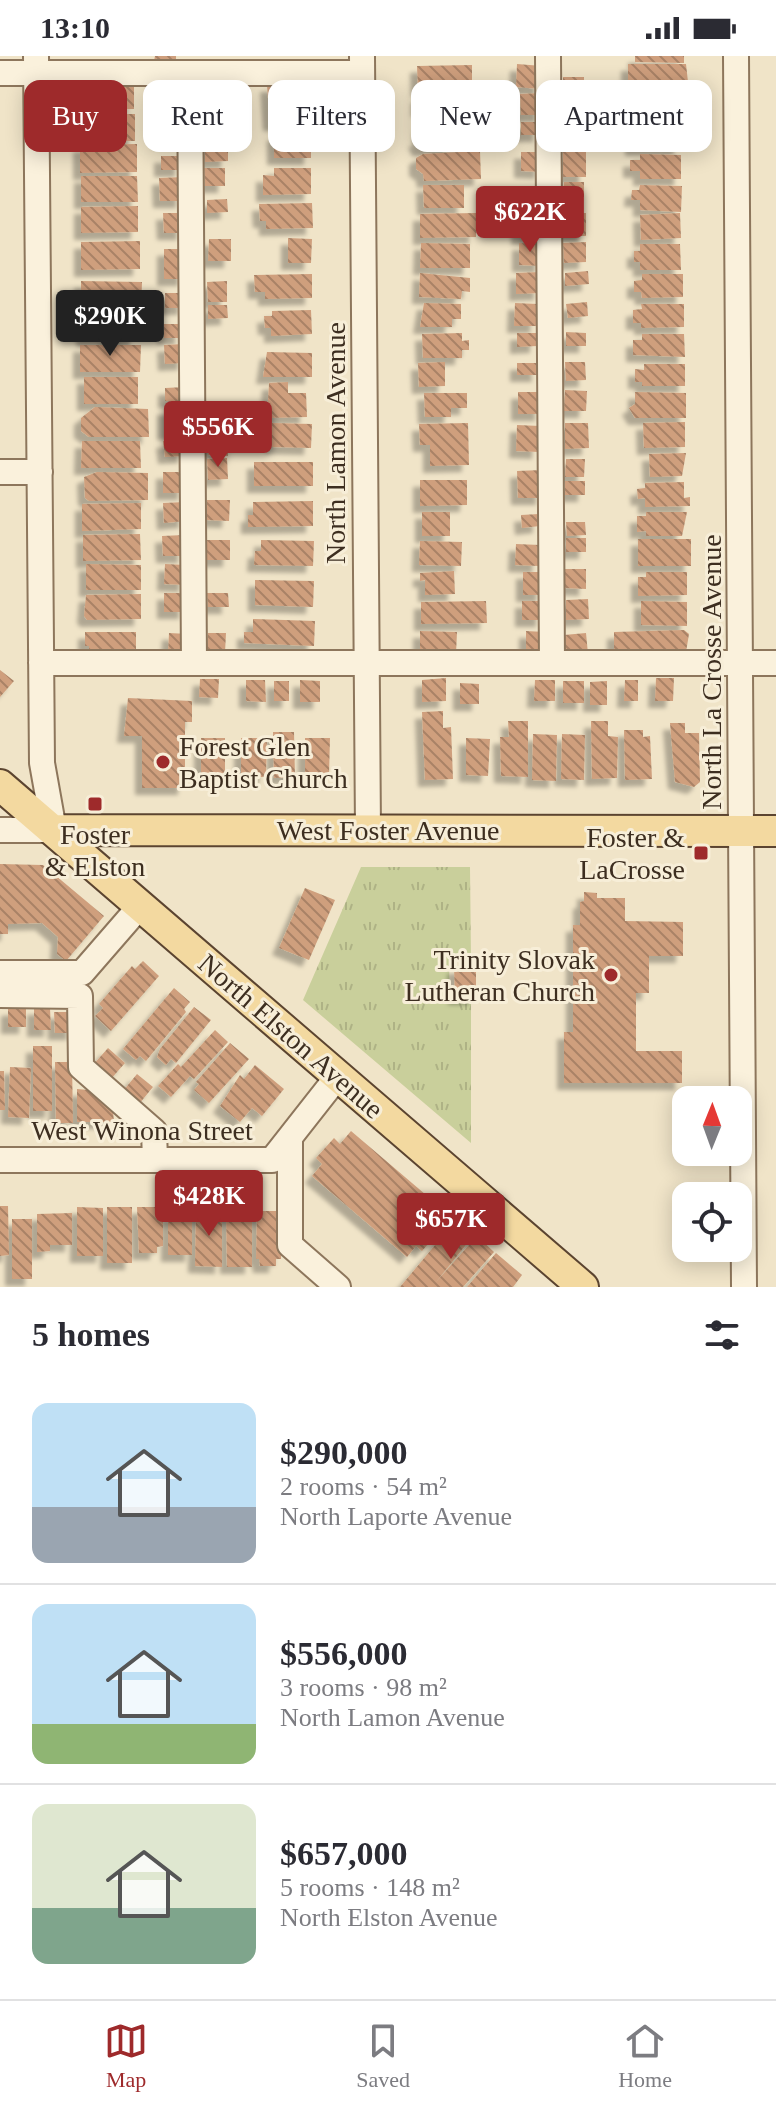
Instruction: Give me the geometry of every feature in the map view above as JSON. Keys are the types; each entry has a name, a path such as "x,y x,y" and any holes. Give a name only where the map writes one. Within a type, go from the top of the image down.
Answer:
{"main road":[{"name":"North Elston Avenue","path":"0,785 583,1287"},
{"name":"West Foster Avenue","path":"54,830 776,831"}],"street":[{"path":"548,56 552,663"},
{"name":"North La Crosse Avenue","path":"736,56 744,1287"},
{"path":"36,64 42,763 54,830"},
{"path":"0,73 36,64 190,73 362,64"},
{"name":"North Lamon Avenue","path":"362,64 368,830"},
{"path":"190,73 194,663"},
{"path":"0,472 40,472"},
{"path":"41,663 776,663"},
{"name":"West Foster Avenue","path":"0,830 54,830"},
{"path":"0,973 82,973 141,905"},
{"path":"0,995 80,996 81,1067 154,1131 155,1160"},
{"name":"West Winona Street","path":"0,1160 272,1160 338,1076"},
{"path":"290,1138 290,1245 338,1287"}],"green space":[{"path":"361,867 470,867 471,961 449,963 450,1002 471,1003 471,1143 303,1000"}],"building":[{"path":"155,56 176,56 176,62 154,61"},
{"path":"635,56 684,56 684,63 635,62"},
{"path":"517,64 542,66 541,80 536,80 536,89 520,87 520,80 516,80"},
{"path":"628,64 686,64 688,80 628,80"},
{"path":"472,65 472,80 418,80 417,66"},
{"path":"563,77 584,77 584,80 563,80"},
{"path":"127,82 134,82 134,109 127,109"},
{"path":"536,93 536,115 521,115 520,94"},
{"path":"127,114 135,114 135,141 127,141"},
{"path":"521,122 536,122 536,135 521,135"},
{"path":"127,144 137,144 137,172 80,173 80,152 127,152"},
{"path":"205,152 228,152 228,161 205,162"},
{"path":"274,152 311,152 311,158 274,158"},
{"path":"480,152 481,179 424,181 423,174 416,169 416,158 423,154"},
{"path":"521,152 542,152 542,172 521,171"},
{"path":"563,152 586,152 586,177 563,177"},
{"path":"640,154 681,155 681,179 640,179 640,171 630,171 630,160 640,160"},
{"path":"161,156 182,156 182,170 161,170"},
{"path":"204,168 225,168 225,186 205,186"},
{"path":"274,168 311,168 311,194 263,195 263,175 274,176"},
{"path":"81,176 137,176 138,202 81,202"},
{"path":"183,177 183,201 160,201 159,178"},
{"path":"564,182 584,182 584,197 563,197"},
{"path":"423,185 464,185 464,208 424,208"},
{"path":"640,185 682,186 681,212 640,210 640,200 631,200 632,190 639,190"},
{"path":"539,188 540,207 517,208 516,189"},
{"path":"227,199 228,212 207,213 207,200"},
{"path":"312,203 313,228 266,229 266,221 260,221 259,204"},
{"path":"138,206 138,232 81,233 81,207"},
{"path":"163,213 183,213 184,233 164,233"},
{"path":"476,213 476,237 420,238 420,214"},
{"path":"563,213 586,213 586,236 564,236"},
{"path":"680,213 681,238 641,240 640,215"},
{"path":"540,218 540,238 518,238 518,219"},
{"path":"288,238 312,239 311,263 288,263"},
{"path":"209,239 231,239 231,261 208,261"},
{"path":"140,241 140,269 81,270 81,242"},
{"path":"586,242 586,262 564,263 563,243"},
{"path":"421,243 470,244 470,268 420,268"},
{"path":"519,243 542,244 542,266 519,265"},
{"path":"640,244 680,244 681,270 640,270 640,262 634,262 634,251 640,251"},
{"path":"164,249 185,249 185,279 164,279"},
{"path":"588,271 589,284 565,286 565,273"},
{"path":"540,272 541,293 516,294 516,273"},
{"path":"420,273 470,278 470,292 462,291 461,299 419,297"},
{"path":"312,274 312,298 265,299 265,292 255,292 254,275"},
{"path":"642,274 683,274 683,297 642,298 641,292 634,292 634,281 642,280"},
{"path":"81,281 142,282 141,310 81,309"},
{"path":"227,281 227,302 208,302 207,282"},
{"path":"165,293 185,293 185,308 165,308"},
{"path":"587,302 588,316 568,318 566,304"},
{"path":"424,303 461,304 461,319 452,319 452,327 420,327"},
{"path":"515,303 538,304 537,326 514,326"},
{"path":"641,304 684,304 684,327 641,328 641,323 633,323 633,310 642,309"},
{"path":"208,305 227,305 228,318 208,319"},
{"path":"311,310 312,334 271,336 271,328 265,328 264,316 272,316 272,311"},
{"path":"84,313 137,314 137,341 84,340 80,323"},
{"path":"164,324 182,324 182,338 164,338"},
{"path":"566,332 586,333 586,346 566,346"},
{"path":"462,333 462,341 469,340 469,350 462,350 462,358 423,358 422,334"},
{"path":"517,333 537,333 537,346 517,347"},
{"path":"642,334 684,334 685,357 633,355 633,340 642,340"},
{"path":"184,344 185,363 165,364 164,345"},
{"path":"80,345 141,345 140,372 80,372"},
{"path":"267,352 312,353 312,377 263,377"},
{"path":"445,362 445,386 419,387 418,363"},
{"path":"565,362 585,362 586,380 566,381"},
{"path":"517,363 538,363 539,375 517,375"},
{"path":"644,364 685,364 685,386 642,386 642,382 635,382 635,369 644,370"},
{"path":"84,377 138,377 138,404 84,404"},
{"path":"288,382 288,393 306,393 307,417 267,418 269,383"},
{"path":"185,387 185,401 165,401 165,388"},
{"path":"565,390 587,391 586,411 564,411"},
{"path":"518,392 541,392 542,414 518,414"},
{"path":"635,392 686,393 686,418 635,418 629,408 635,404"},
{"path":"424,393 467,393 467,408 451,408 451,417 425,417"},
{"path":"95,407 148,409 149,437 89,437 81,431 81,418"},
{"path":"164,408 186,408 186,433 164,433"},
{"path":"685,422 685,447 644,448 643,423"},
{"path":"272,423 312,424 311,448 272,447"},
{"path":"468,423 469,465 430,466 430,445 420,445 419,424"},
{"path":"565,423 588,423 589,448 565,449"},
{"path":"517,425 540,426 539,452 516,451"},
{"path":"184,440 185,456 165,457 163,441"},
{"path":"82,441 140,441 141,468 81,468"},
{"path":"208,441 228,441 228,456 208,455"},
{"path":"686,453 682,476 650,477 649,454"},
{"path":"227,458 228,479 208,480 207,459"},
{"path":"566,459 585,459 584,477 565,477"},
{"path":"254,462 313,462 313,486 254,486"},
{"path":"542,470 543,498 518,498 517,471"},
{"path":"97,472 148,473 148,500 89,501 85,498 84,477"},
{"path":"163,472 185,472 185,493 163,493"},
{"path":"420,480 467,480 467,505 420,506"},
{"path":"565,481 585,481 585,495 565,495"},
{"path":"684,482 684,498 690,497 690,506 645,507 645,498 638,499 637,489 645,488 645,483"},
{"path":"207,500 230,500 229,521 207,520"},
{"path":"313,501 313,526 248,527 248,515 253,515 253,502"},
{"path":"185,502 186,521 164,523 163,503"},
{"path":"141,503 141,529 82,531 82,504"},
{"path":"422,512 450,512 450,536 422,536"},
{"path":"646,512 687,512 682,536 646,536 646,531 637,532 637,516 646,516"},
{"path":"539,514 540,526 522,528 521,515"},
{"path":"566,522 585,522 586,535 567,536"},
{"path":"140,534 141,560 83,561 83,535"},
{"path":"184,535 185,556 163,556 162,536"},
{"path":"566,538 586,538 586,552 566,552"},
{"path":"638,539 691,539 691,566 638,566"},
{"path":"206,540 230,540 230,560 207,560"},
{"path":"261,540 314,541 313,566 254,565 255,551 261,551"},
{"path":"420,541 462,542 461,566 419,565"},
{"path":"516,544 540,545 539,566 515,565"},
{"path":"86,564 141,565 141,590 86,590"},
{"path":"165,564 186,565 186,585 164,584"},
{"path":"565,569 586,569 586,589 565,588"},
{"path":"454,571 455,594 425,595 425,580 420,581 420,573"},
{"path":"523,572 544,572 543,595 523,595"},
{"path":"646,572 687,572 687,595 638,596 638,577 646,577"},
{"path":"255,580 314,581 313,607 255,605"},
{"path":"164,593 185,593 186,612 164,612"},
{"path":"207,593 228,593 229,607 208,607"},
{"path":"141,594 141,619 87,620 84,616 86,595"},
{"path":"588,599 589,619 566,620 566,600"},
{"path":"486,601 487,623 421,624 421,602"},
{"path":"522,601 543,601 543,620 522,620"},
{"path":"641,601 687,602 687,626 641,625"},
{"path":"253,619 315,621 314,646 244,643 244,632 253,632"},
{"path":"684,630 689,634 686,652 614,649 614,632"},
{"path":"420,631 457,632 456,654 420,654"},
{"path":"526,631 545,632 544,651 526,650"},
{"path":"85,632 136,632 136,653 89,654 89,646 85,646"},
{"path":"169,633 188,634 187,653 168,653"},
{"path":"208,633 226,633 225,653 207,652"},
{"path":"586,633 588,654 566,655 564,635"},
{"path":"0,670 14,681 0,697"},
{"path":"446,678 446,701 422,702 422,680"},
{"path":"656,678 674,678 673,701 655,701"},
{"path":"200,679 219,679 218,698 199,697"},
{"path":"246,680 265,680 266,702 246,701"},
{"path":"300,680 320,681 320,702 300,702"},
{"path":"535,680 555,680 555,701 534,701"},
{"path":"625,680 638,680 638,701 624,701"},
{"path":"274,681 289,681 289,701 274,701"},
{"path":"563,681 584,681 584,703 563,703"},
{"path":"607,681 607,705 590,705 590,682"},
{"path":"460,683 479,684 479,704 460,704"},
{"name":"Forest Glen Baptist Church","path":"128,698 192,701 192,722 185,722 185,788 142,788 142,736 124,736"},
{"path":"443,711 443,728 451,727 453,779 425,780 422,712"},
{"path":"508,721 528,721 528,777 501,776 500,737 509,737"},
{"path":"591,721 608,721 608,736 618,737 617,778 592,779"},
{"path":"670,723 685,723 685,733 699,733 700,782 694,787 675,782"},
{"path":"624,730 643,730 643,737 650,736 652,779 625,780"},
{"path":"273,732 294,732 295,777 274,778"},
{"path":"533,734 557,735 556,781 532,780"},
{"path":"562,734 585,735 584,780 561,779"},
{"path":"201,738 225,738 225,776 201,776"},
{"path":"241,738 267,738 266,777 241,777"},
{"path":"305,738 330,738 329,776 305,776"},
{"path":"466,738 490,739 488,776 466,775"},
{"path":"0,864 43,865 104,916 66,961 57,954 58,937 42,923 8,924 8,934 0,934"},
{"path":"305,888 335,900 309,960 279,948"},
{"name":"Trinity Slovak Lutheran Church","path":"584,892 597,893 597,898 625,898 625,921 683,922 683,956 649,956 649,993 636,993 636,1051 682,1051 682,1083 564,1083 564,1032 573,1032 573,925 580,925 580,902 584,901"},
{"path":"143,961 159,976 111,1031 95,1016 103,1008 99,1004 132,966 135,969"},
{"path":"454,967 476,967 476,998 455,998"},
{"path":"174,988 190,1002 184,1009 186,1012 146,1061 140,1056 136,1060 123,1049"},
{"path":"194,1007 211,1020 176,1063 171,1059 166,1065 157,1057 160,1049"},
{"path":"26,1008 26,1027 8,1027 8,1009"},
{"path":"34,1008 50,1008 51,1030 34,1030"},
{"path":"54,1012 73,1012 74,1033 55,1033"},
{"path":"215,1030 228,1042 194,1079 190,1076 171,1097 158,1086 178,1064 181,1067"},
{"path":"230,1043 249,1059 209,1103 194,1090 199,1084 196,1082"},
{"path":"33,1046 52,1046 52,1111 33,1111"},
{"path":"108,1048 125,1063 110,1080 93,1065"},
{"path":"55,1062 72,1062 73,1123 56,1123"},
{"path":"255,1065 284,1089 262,1116 252,1108 240,1122 220,1106 240,1075 244,1079"},
{"path":"10,1067 31,1068 29,1118 8,1117"},
{"path":"0,1071 4,1071 5,1110 0,1110"},
{"path":"137,1074 153,1087 139,1104 123,1091"},
{"path":"77,1089 88,1090 113,1111 114,1122 77,1122"},
{"path":"351,1131 446,1212 428,1232 434,1237 422,1251 416,1246 407,1257 312,1176 322,1164 316,1158 334,1138 340,1144"},
{"path":"0,1206 8,1206 9,1255 0,1256"},
{"path":"77,1207 103,1208 103,1256 77,1256"},
{"path":"107,1207 132,1207 132,1263 107,1263"},
{"path":"137,1207 163,1207 163,1246 157,1247 157,1253 139,1253"},
{"path":"196,1208 222,1209 222,1267 195,1266"},
{"path":"226,1209 252,1209 252,1267 227,1267"},
{"path":"257,1211 282,1211 281,1259 276,1259 276,1266 260,1266 259,1259 256,1259"},
{"path":"72,1213 72,1245 50,1245 50,1251 37,1252 37,1214"},
{"path":"192,1214 192,1255 168,1255 168,1215"},
{"path":"12,1219 32,1219 32,1279 12,1279"},
{"path":"456,1220 474,1235 436,1282 477,1236 494,1252 463,1287 400,1287"},
{"path":"496,1253 522,1275 513,1287 467,1287"}],"place":[{"name":"Forest Glen Baptist Church","path":"163,762"},
{"name":"Foster & Elston","path":"95,804"},
{"name":"Foster & LaCrosse","path":"701,853"},
{"name":"Trinity Slovak Lutheran Church","path":"611,975"}]}
